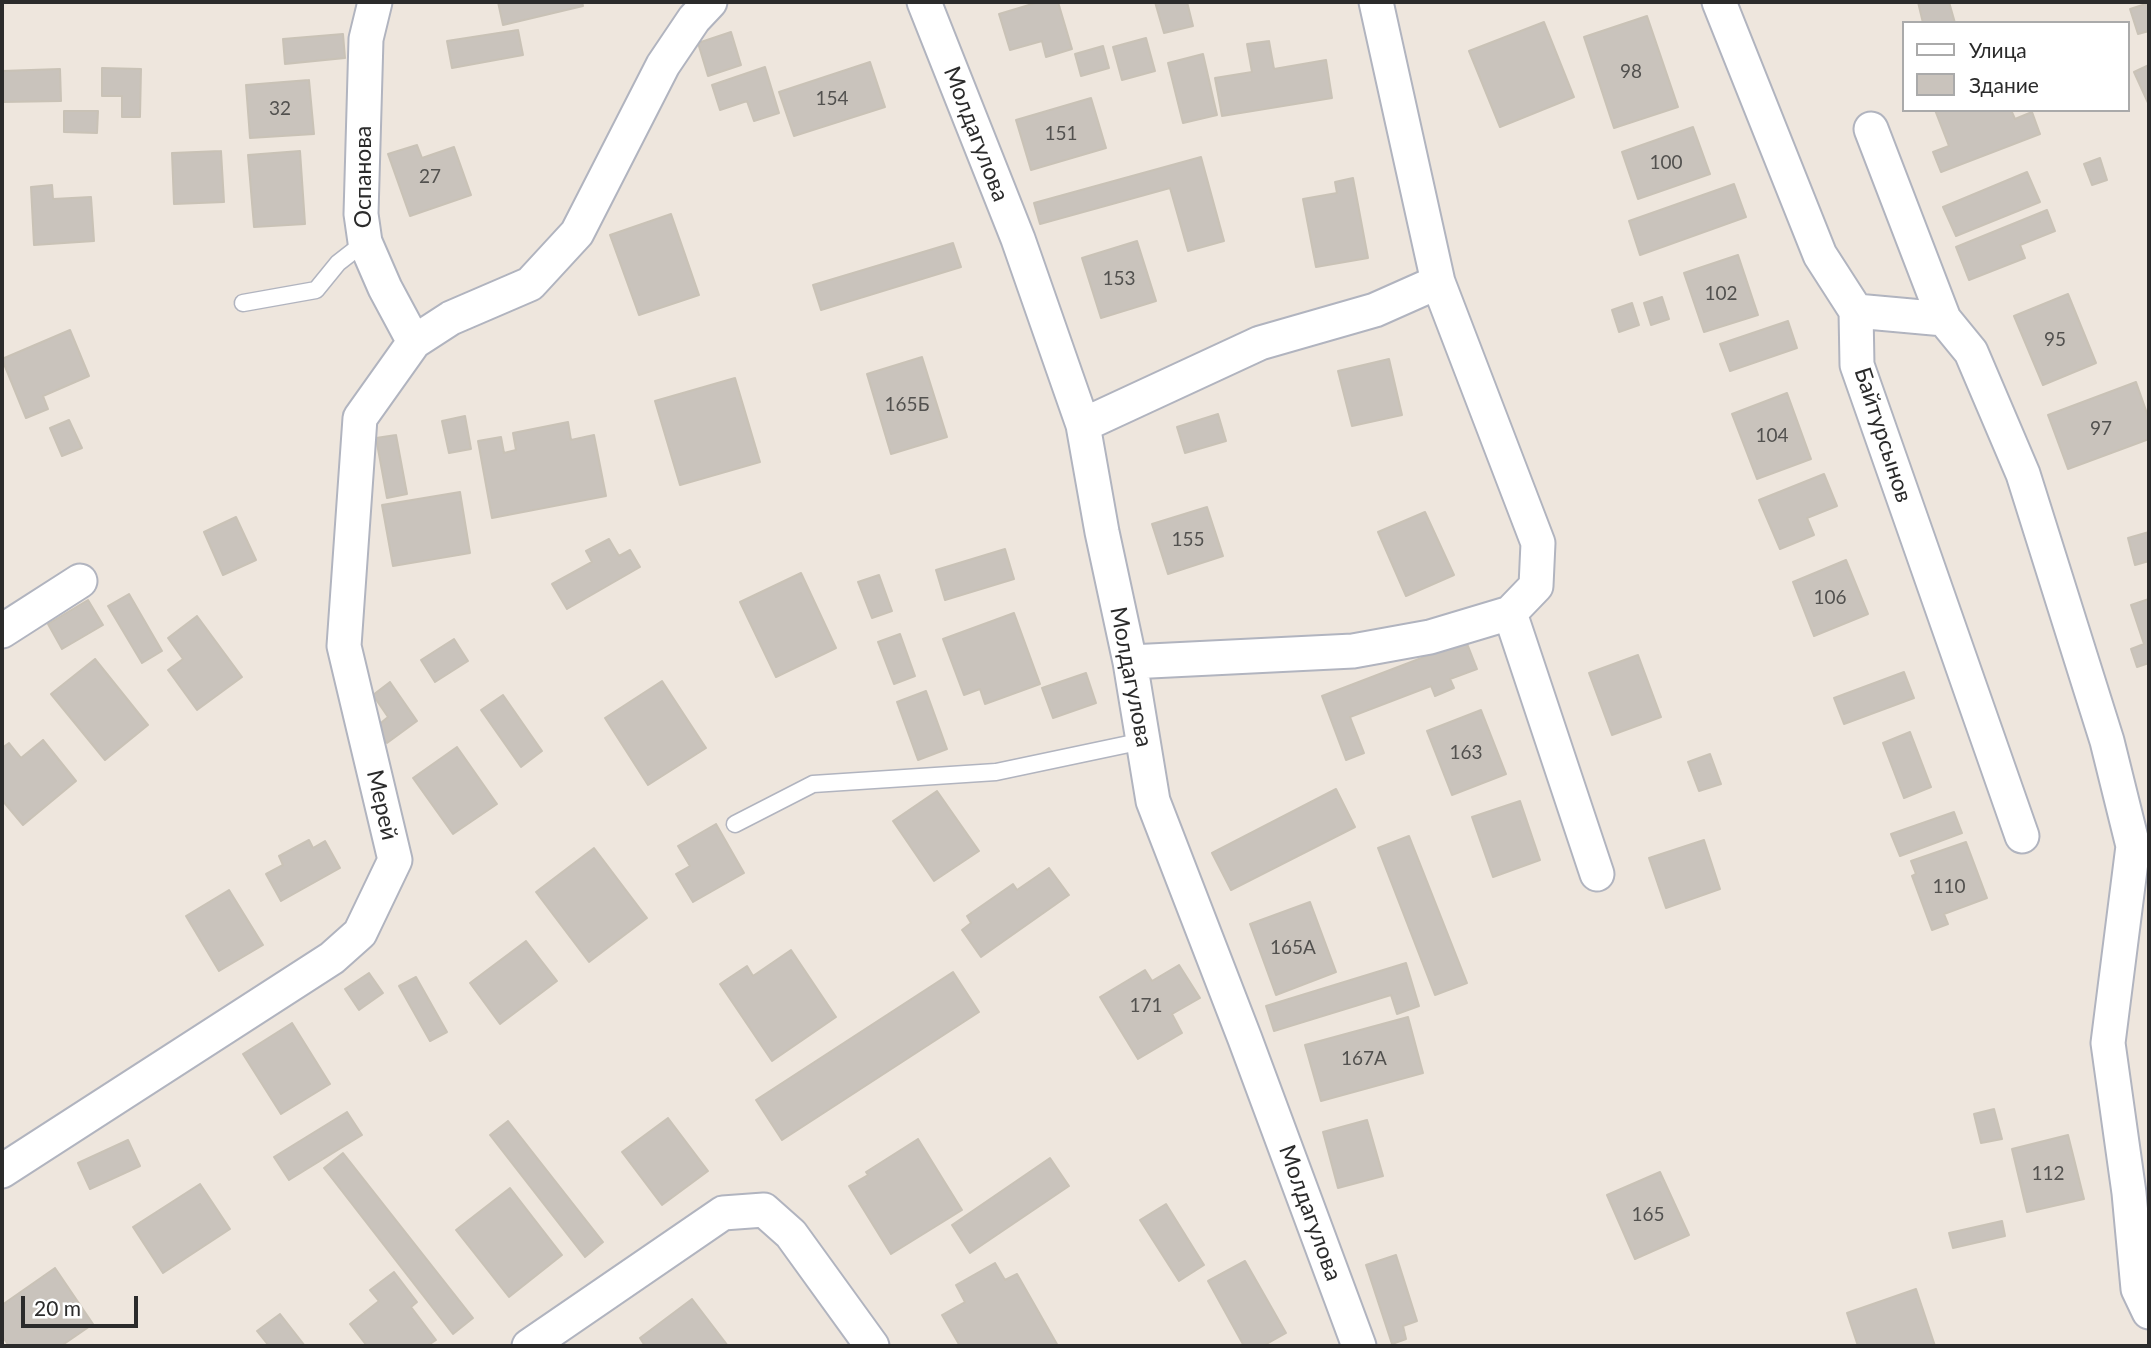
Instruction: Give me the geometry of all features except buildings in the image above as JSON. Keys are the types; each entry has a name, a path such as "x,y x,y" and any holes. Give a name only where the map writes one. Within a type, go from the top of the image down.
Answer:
{"street":[{"name":"Оспанова","path":"375,2 366,39 361,214 365,242 385,288 414,342"},
{"path":"414,342 451,317 530,284 577,233 663,65 694,19 710,2"},
{"name":"Молдагулова","path":"925,2 1018,239 1083,425 1102,532 1130,662 1153,801 1359,1346"},
{"path":"1130,662 1353,651 1430,637 1510,613 1536,586 1538,543 1438,282 1376,2"},
{"path":"1719,2 1819,255 1856,310 1944,319"},
{"path":"1871,130 1944,319 1971,352 2023,474 2107,741 2133,846 2108,1043 2129,1193 2138,1289 2149,1312"},
{"path":"1083,425 1261,343 1376,310 1438,282"},
{"name":"Байтурсынов","path":"1856,310 1857,365 2022,836"},
{"name":"Мерей","path":"2,1171 332,958 360,933 395,860 344,646 360,418 414,342"},
{"path":"2,631 80,581"},
{"path":"1510,613 1597,874"},
{"path":"529,1346 723,1213 764,1210 791,1234 872,1346"}],"lane":[{"path":"243,303 316,290 338,263 365,242"},
{"path":"735,824 813,784 996,772 1143,741"}]}
